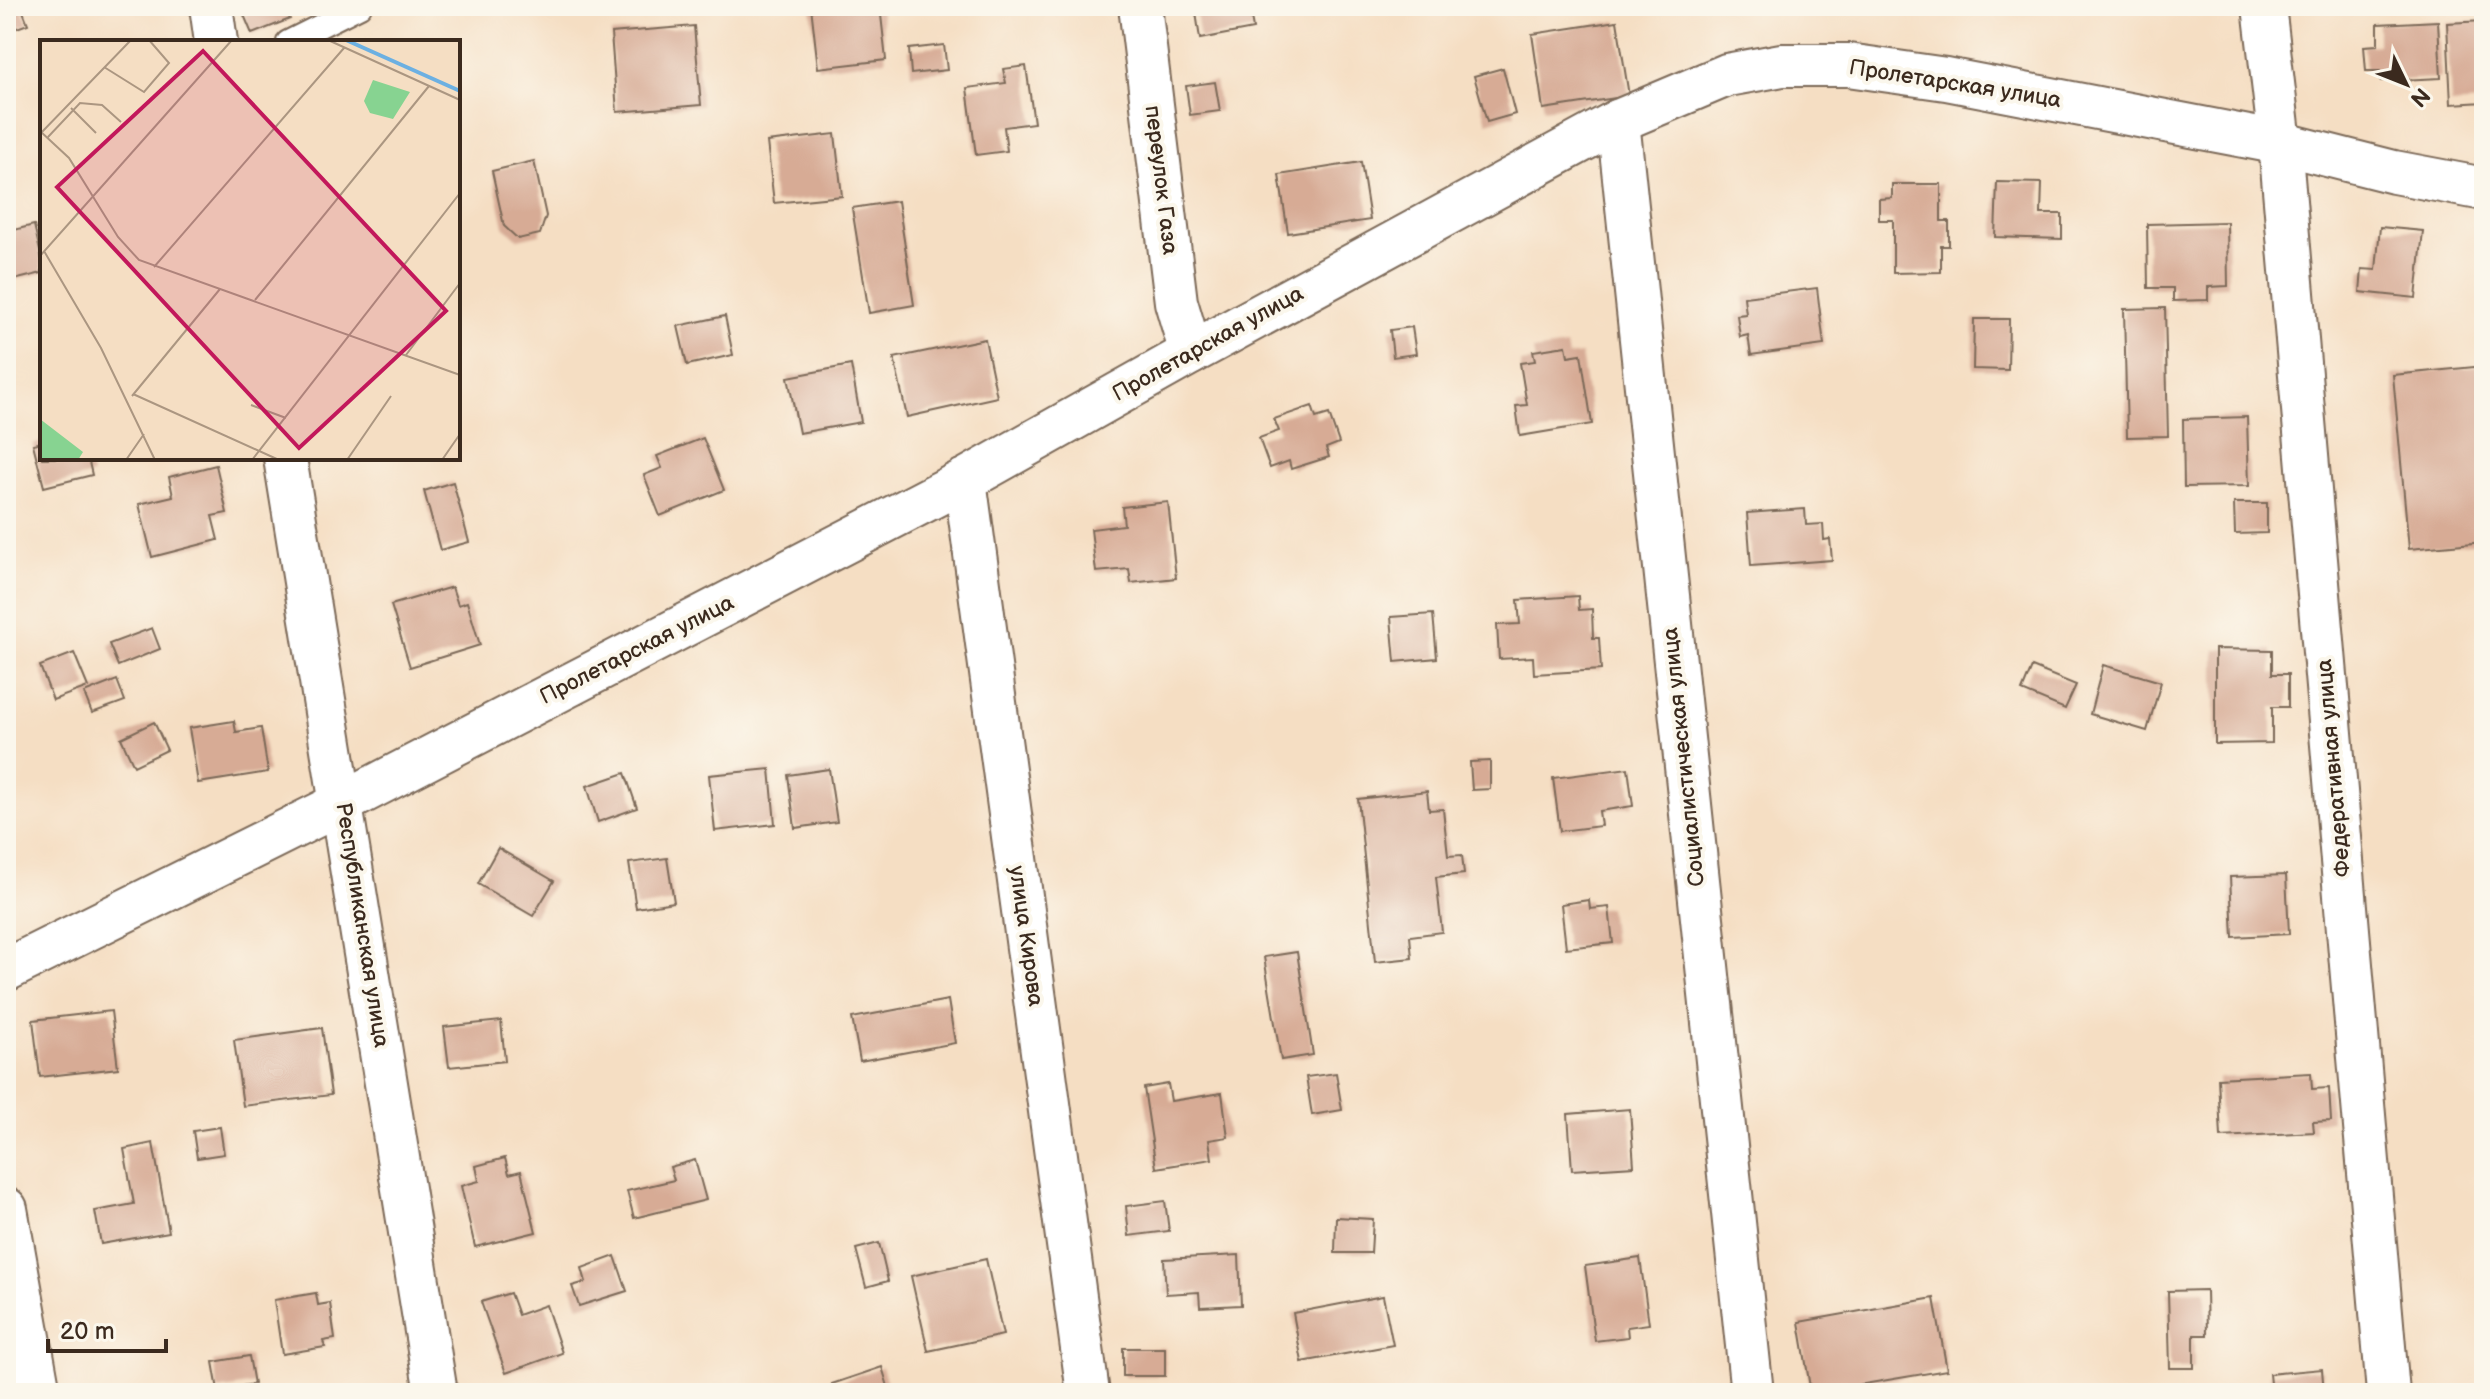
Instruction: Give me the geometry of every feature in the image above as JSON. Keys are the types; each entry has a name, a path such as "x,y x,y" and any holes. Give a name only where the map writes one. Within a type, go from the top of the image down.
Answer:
{"street":[{"path":"211,6 216,40"},
{"name":"переулок Газа","path":"1140,6 1176,302 1191,353"},
{"name":"Федеративная улица","path":"2264,6 2280,143 2388,1393"},
{"name":"Пролетарская улица","path":"6,970 342,803 965,480 1191,353 1618,121 1727,75 1782,65 1848,65 1946,79 2280,143 2394,172 2484,189"},
{"name":"Социалистическая улица","path":"1618,121 1752,1393"},
{"name":"Республиканская улица","path":"285,460 436,1393"},
{"name":"улица Кирова","path":"965,480 1088,1393"},
{"path":"6,1209 39,1393"}],"lane":[{"path":"292,40 360,6"}],"building":[{"path":"6,6 21,6 28,24 6,32"},
{"path":"265,6 284,6 290,19 252,34 244,15"},
{"path":"811,6 880,6 886,60 818,68"},
{"path":"1195,6 1249,6 1253,29 1200,39"},
{"path":"1617,21 1629,96 1543,109 1532,34"},
{"path":"2438,21 2441,78 2380,81 2380,71 2366,71 2364,46 2378,45 2378,24"},
{"path":"2484,21 2484,102 2451,104 2447,23"},
{"path":"694,26 701,105 617,112 611,33"},
{"path":"944,45 947,70 911,74 909,49"},
{"path":"1026,66 1034,123 1004,127 1007,151 976,155 967,88 1006,83 1003,69"},
{"path":"1503,68 1515,114 1487,122 1474,76"},
{"path":"1215,82 1220,111 1190,115 1186,86"},
{"path":"835,134 842,196 774,203 767,142"},
{"path":"534,161 546,216 540,234 518,239 504,226 492,171"},
{"path":"1361,162 1370,220 1288,233 1279,175"},
{"path":"1997,182 2042,183 2041,214 2062,214 2062,239 1995,237"},
{"path":"1892,184 1941,184 1941,221 1949,221 1949,246 1941,246 1941,272 1893,273 1893,220 1879,220 1879,199 1892,198"},
{"path":"898,201 914,305 869,313 852,208"},
{"path":"2227,222 2228,286 2208,287 2208,300 2173,301 2173,288 2148,288 2147,224"},
{"path":"34,225 40,251 40,274 6,282 6,232"},
{"path":"2380,227 2423,231 2416,298 2360,292 2362,269 2376,270"},
{"path":"1817,288 1824,345 1751,355 1748,335 1740,337 1737,315 1746,314 1744,297"},
{"path":"2165,308 2168,436 2127,437 2124,309"},
{"path":"725,316 733,355 687,365 678,326"},
{"path":"1974,319 2009,319 2008,370 1973,369"},
{"path":"1412,327 1416,354 1393,357 1390,330"},
{"path":"985,339 997,397 907,417 894,358"},
{"path":"1566,346 1568,356 1581,354 1592,424 1520,436 1516,406 1527,405 1520,363 1535,361 1533,351"},
{"path":"851,365 861,422 799,433 788,377"},
{"path":"2484,366 2484,542 2409,549 2393,375"},
{"path":"1312,406 1316,418 1329,414 1339,443 1326,448 1329,457 1291,469 1289,461 1270,468 1259,438 1279,431 1274,419"},
{"path":"2247,417 2249,486 2184,487 2183,419"},
{"path":"703,438 724,490 660,516 644,475 662,468 657,456"},
{"path":"40,442 40,460 88,460 92,475 44,487 33,444"},
{"path":"216,465 227,513 212,516 218,540 152,557 139,504 173,496 169,477"},
{"path":"453,482 469,542 440,550 424,491"},
{"path":"1168,502 1176,578 1131,583 1129,569 1096,572 1091,529 1124,525 1122,507"},
{"path":"2234,503 2267,503 2267,533 2235,534"},
{"path":"1805,509 1806,525 1823,524 1824,540 1830,539 1832,560 1751,566 1747,513"},
{"path":"452,587 458,605 467,602 480,645 410,667 391,605"},
{"path":"1578,596 1579,610 1592,609 1593,638 1599,638 1601,670 1534,674 1533,657 1499,659 1497,625 1520,624 1518,600"},
{"path":"1433,614 1437,658 1395,662 1391,617"},
{"path":"152,628 160,649 118,666 109,644"},
{"path":"2215,649 2272,650 2272,674 2288,674 2288,707 2272,707 2272,743 2215,744"},
{"path":"74,653 88,687 53,700 40,666"},
{"path":"2103,665 2161,682 2147,731 2090,714"},
{"path":"2032,667 2076,685 2065,709 2022,691"},
{"path":"117,680 125,701 92,713 84,693"},
{"path":"234,721 236,732 261,728 268,772 198,783 189,728"},
{"path":"154,722 167,750 134,766 121,738"},
{"path":"1490,761 1490,789 1472,790 1470,762"},
{"path":"1628,768 1633,806 1599,811 1601,826 1560,831 1553,778"},
{"path":"770,769 775,824 715,831 709,775"},
{"path":"829,769 837,822 795,828 788,775"},
{"path":"625,773 637,808 598,822 587,786"},
{"path":"1427,791 1429,810 1443,809 1448,856 1462,855 1464,874 1436,877 1442,932 1410,936 1412,958 1375,962 1358,799"},
{"path":"498,848 554,881 533,916 478,884"},
{"path":"667,858 674,902 636,908 629,863"},
{"path":"2286,875 2289,934 2233,937 2230,877"},
{"path":"1589,900 1590,909 1609,907 1613,943 1566,948 1561,904"},
{"path":"1297,952 1313,1055 1281,1060 1264,957"},
{"path":"948,1000 955,1043 860,1061 852,1018"},
{"path":"111,1011 118,1068 40,1077 33,1020"},
{"path":"501,1021 505,1061 449,1067 444,1027"},
{"path":"322,1028 331,1095 243,1106 234,1040"},
{"path":"1336,1073 1342,1110 1312,1115 1306,1077"},
{"path":"2311,1073 2312,1089 2329,1088 2331,1121 2313,1122 2314,1132 2221,1137 2218,1078"},
{"path":"1168,1084 1171,1101 1222,1093 1228,1137 1209,1140 1212,1159 1156,1168 1144,1088"},
{"path":"1630,1109 1634,1166 1572,1170 1568,1114"},
{"path":"220,1127 224,1154 197,1158 193,1131"},
{"path":"153,1143 169,1232 101,1244 95,1211 134,1204 124,1149"},
{"path":"505,1158 509,1174 521,1171 536,1232 475,1247 461,1186 479,1181 476,1166"},
{"path":"695,1160 706,1200 634,1218 627,1191 674,1180 670,1167"},
{"path":"1165,1201 1169,1231 1129,1236 1126,1206"},
{"path":"1336,1217 1373,1219 1371,1253 1335,1253"},
{"path":"879,1243 888,1281 866,1287 856,1249"},
{"path":"1239,1255 1241,1305 1200,1307 1199,1292 1166,1294 1164,1259"},
{"path":"615,1256 627,1291 579,1306 572,1286 586,1282 582,1268"},
{"path":"1640,1258 1649,1324 1627,1327 1628,1337 1595,1341 1585,1266"},
{"path":"986,1259 1003,1335 928,1351 911,1276"},
{"path":"2206,1290 2207,1335 2194,1335 2194,1368 2170,1368 2168,1291"},
{"path":"316,1293 318,1305 330,1303 335,1339 323,1341 325,1347 282,1354 274,1300"},
{"path":"510,1293 518,1315 546,1305 562,1353 506,1373 481,1302"},
{"path":"1383,1296 1393,1345 1302,1362 1293,1313"},
{"path":"1934,1298 1947,1370 1811,1393 1799,1322"},
{"path":"1123,1348 1165,1348 1165,1376 1123,1376"},
{"path":"249,1356 254,1384 218,1390 213,1362"},
{"path":"882,1367 890,1393 835,1393 832,1384"},
{"path":"2322,1369 2324,1393 2271,1393 2269,1374"}]}
